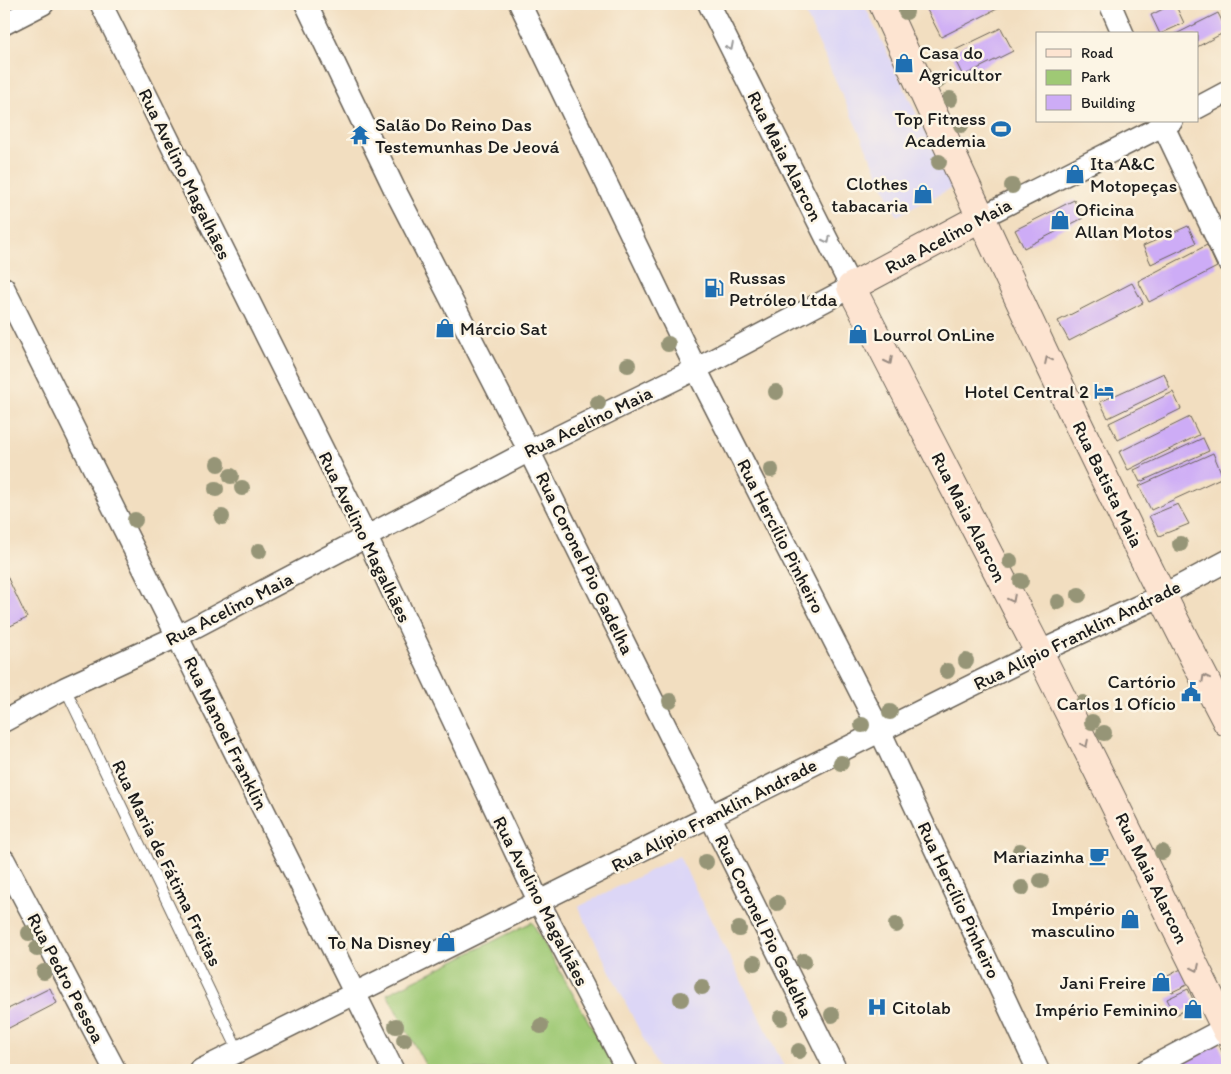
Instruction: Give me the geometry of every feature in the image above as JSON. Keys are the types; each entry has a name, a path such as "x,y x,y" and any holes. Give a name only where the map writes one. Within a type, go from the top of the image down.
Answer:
{"main road":[{"name":"Rua Batista Maia","path":"883,4 980,218 1161,596 1227,722"},
{"name":"Rua Acelino Maia","path":"850,287 980,218"},
{"name":"Rua Maia Alarcon","path":"850,287 1039,652 1227,1028"}],"street":[{"path":"4,24 43,4"},
{"name":"Rua Avelino Magalhães","path":"101,4 367,538 539,902 627,1070"},
{"name":"Rua Coronel Pio Gadelha","path":"306,4 395,190 529,451 836,1070"},
{"name":"Rua Hercílio Pinheiro","path":"520,4 696,369 880,731 1038,1070"},
{"name":"Rua Maia Alarcon","path":"708,4 850,287"},
{"path":"1110,4 1122,32"},
{"path":"1198,107 1227,92"},
{"path":"1165,123 1227,260"},
{"name":"Rua Acelino Maia","path":"980,218 1165,123"},
{"name":"Rua Acelino Maia","path":"4,721 65,688 178,636 529,451 696,369 850,287"},
{"name":"Rua Manoel Franklin","path":"4,288 393,1070"},
{"name":"Rua Alípio Franklin Andrade","path":"201,1070 355,995 1039,652 1161,596 1227,561"},
{"name":"Rua Pedro Pessoa","path":"4,860 115,1070"},
{"path":"1146,1070 1227,1028"}],"lane":[{"name":"Rua Maria de Fátima Freitas","path":"65,688 239,1052"}],"shaded area":[{"path":"801,4 864,4 952,188 897,216"},
{"path":"679,856 786,1070 659,1070 578,907"}],"green space":[{"path":"532,922 616,1070 428,1070 387,994"}],"building":[{"path":"929,4 1007,4 941,37 925,6"},
{"path":"1175,4 1184,23 1164,32 1159,32 1151,15"},
{"path":"1218,13 1227,31 1198,46 1198,32 1180,32"},
{"path":"1001,28 1013,51 963,76 951,52"},
{"path":"1074,200 1083,218 1024,248 1015,230"},
{"path":"1188,226 1196,243 1151,264 1143,246"},
{"path":"1207,245 1217,267 1149,302 1138,281"},
{"path":"1132,283 1143,303 1069,341 1058,321"},
{"path":"1164,373 1170,388 1108,418 1100,402"},
{"path":"1173,392 1181,409 1118,440 1109,423"},
{"path":"1190,417 1199,435 1128,470 1119,452"},
{"path":"1203,438 1209,451 1140,482 1134,470"},
{"path":"1213,453 1223,477 1151,510 1139,486"},
{"path":"1178,504 1189,524 1159,536 1149,516"},
{"path":"4,570 27,618 4,629"},
{"path":"1181,969 1189,984 1172,992 1164,978"},
{"path":"50,988 57,1003 7,1029 4,1023 4,1011"},
{"path":"1188,989 1196,1005 1175,1015 1167,999"},
{"path":"1217,1041 1227,1062 1227,1070 1157,1070"}],"place":[{"name":"Casa do Agricultor","path":"904,63"},
{"name":"Top Fitness Academia","path":"1001,129"},
{"name":"Salão Do Reino Das Testemunhas De Jeová","path":"360,135"},
{"name":"Ita A&C Motopeças","path":"1075,174"},
{"name":"Clothes tabacaria","path":"923,194"},
{"name":"Oficina Allan Motos","path":"1060,220"},
{"name":"Russas Petróleo Ltda","path":"714,288"},
{"name":"Márcio Sat","path":"445,328"},
{"name":"Lourrol OnLine","path":"858,334"},
{"name":"Hotel Central 2","path":"1104,391"},
{"name":"Cartório Carlos 1 Ofício","path":"1191,692"},
{"name":"Mariazinha","path":"1099,856"},
{"name":"Império masculino","path":"1130,919"},
{"name":"To Na Disney","path":"446,942"},
{"name":"Jani Freire","path":"1161,982"},
{"name":"Citolab","path":"877,1007"},
{"name":"Império Feminino","path":"1193,1009"}]}
